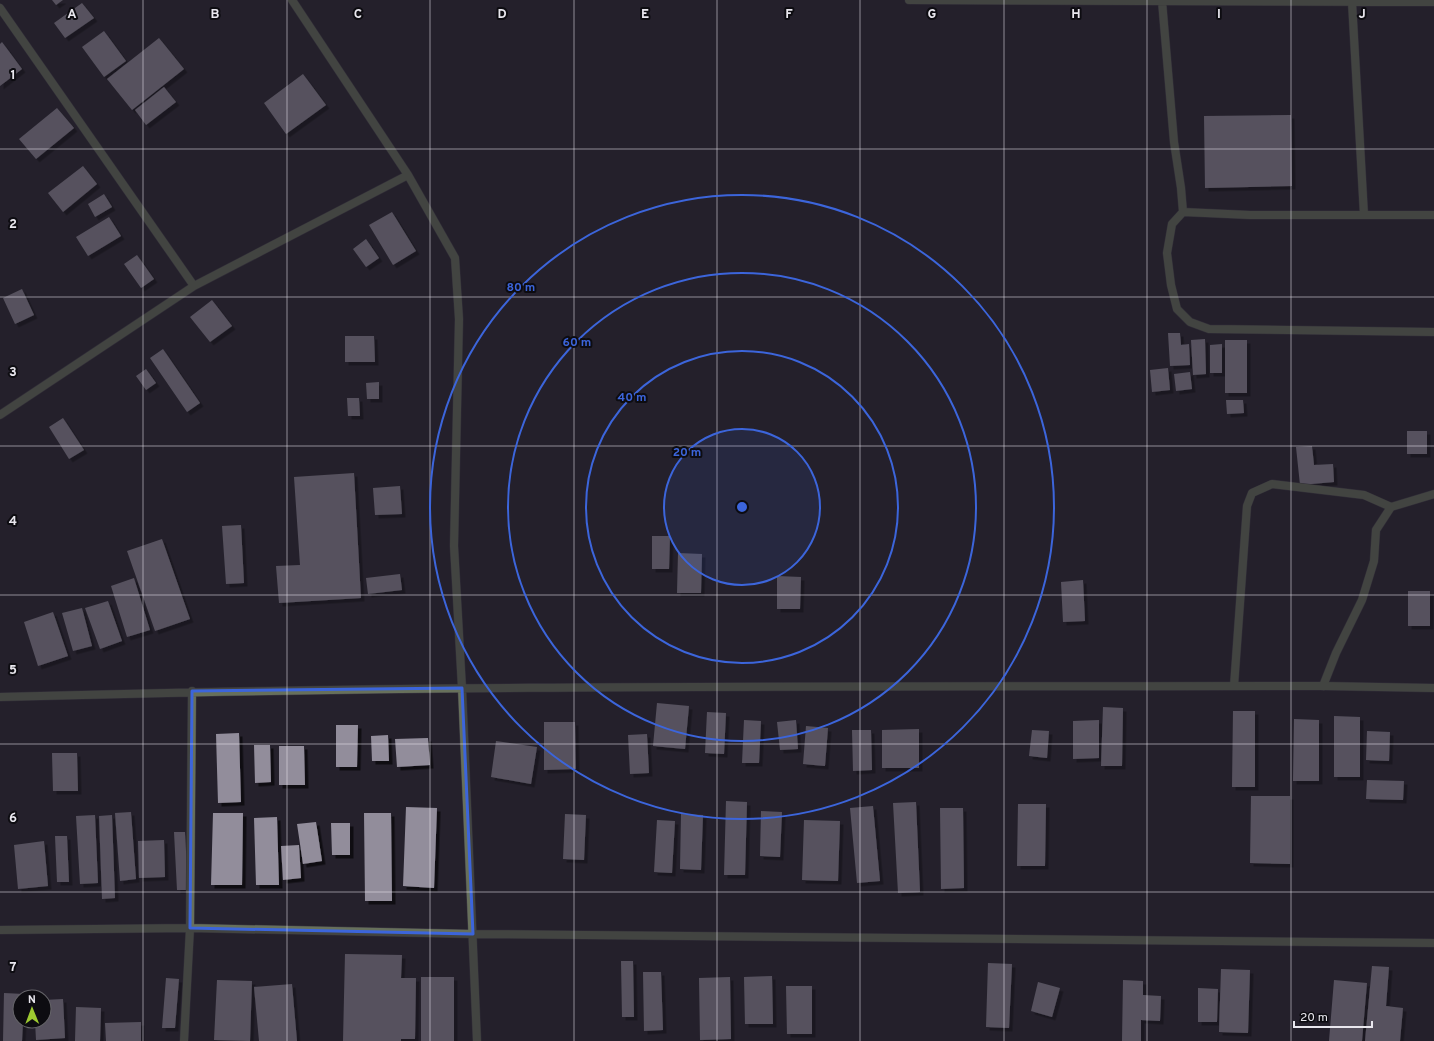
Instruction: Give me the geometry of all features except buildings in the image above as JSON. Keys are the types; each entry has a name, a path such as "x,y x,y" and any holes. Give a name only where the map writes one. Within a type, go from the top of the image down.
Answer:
{"street":[{"path":"292,0 408,175 455,258 459,319 454,546 462,688 477,1041"},
{"path":"909,0 1434,2"},
{"path":"1162,1 1174,142 1183,212 1172,224 1167,253 1171,285 1177,309 1190,322 1210,329 1434,332"},
{"path":"1352,2 1364,215"},
{"path":"0,8 194,286"},
{"path":"0,415 194,286 408,175"},
{"path":"1183,212 1250,215 1434,215"},
{"path":"1234,686 1247,506 1252,493 1272,484 1364,495 1391,507"},
{"path":"1323,686 1336,653 1362,600 1374,561 1376,530 1391,507 1434,494"},
{"path":"0,697 192,691 462,688 1323,686 1434,688"},
{"path":"184,1041 190,928 192,691"},
{"path":"0,930 190,928 473,934 1434,943"}],"highlighted area":[{"path":"462,688 473,934 190,928 192,691"}]}
